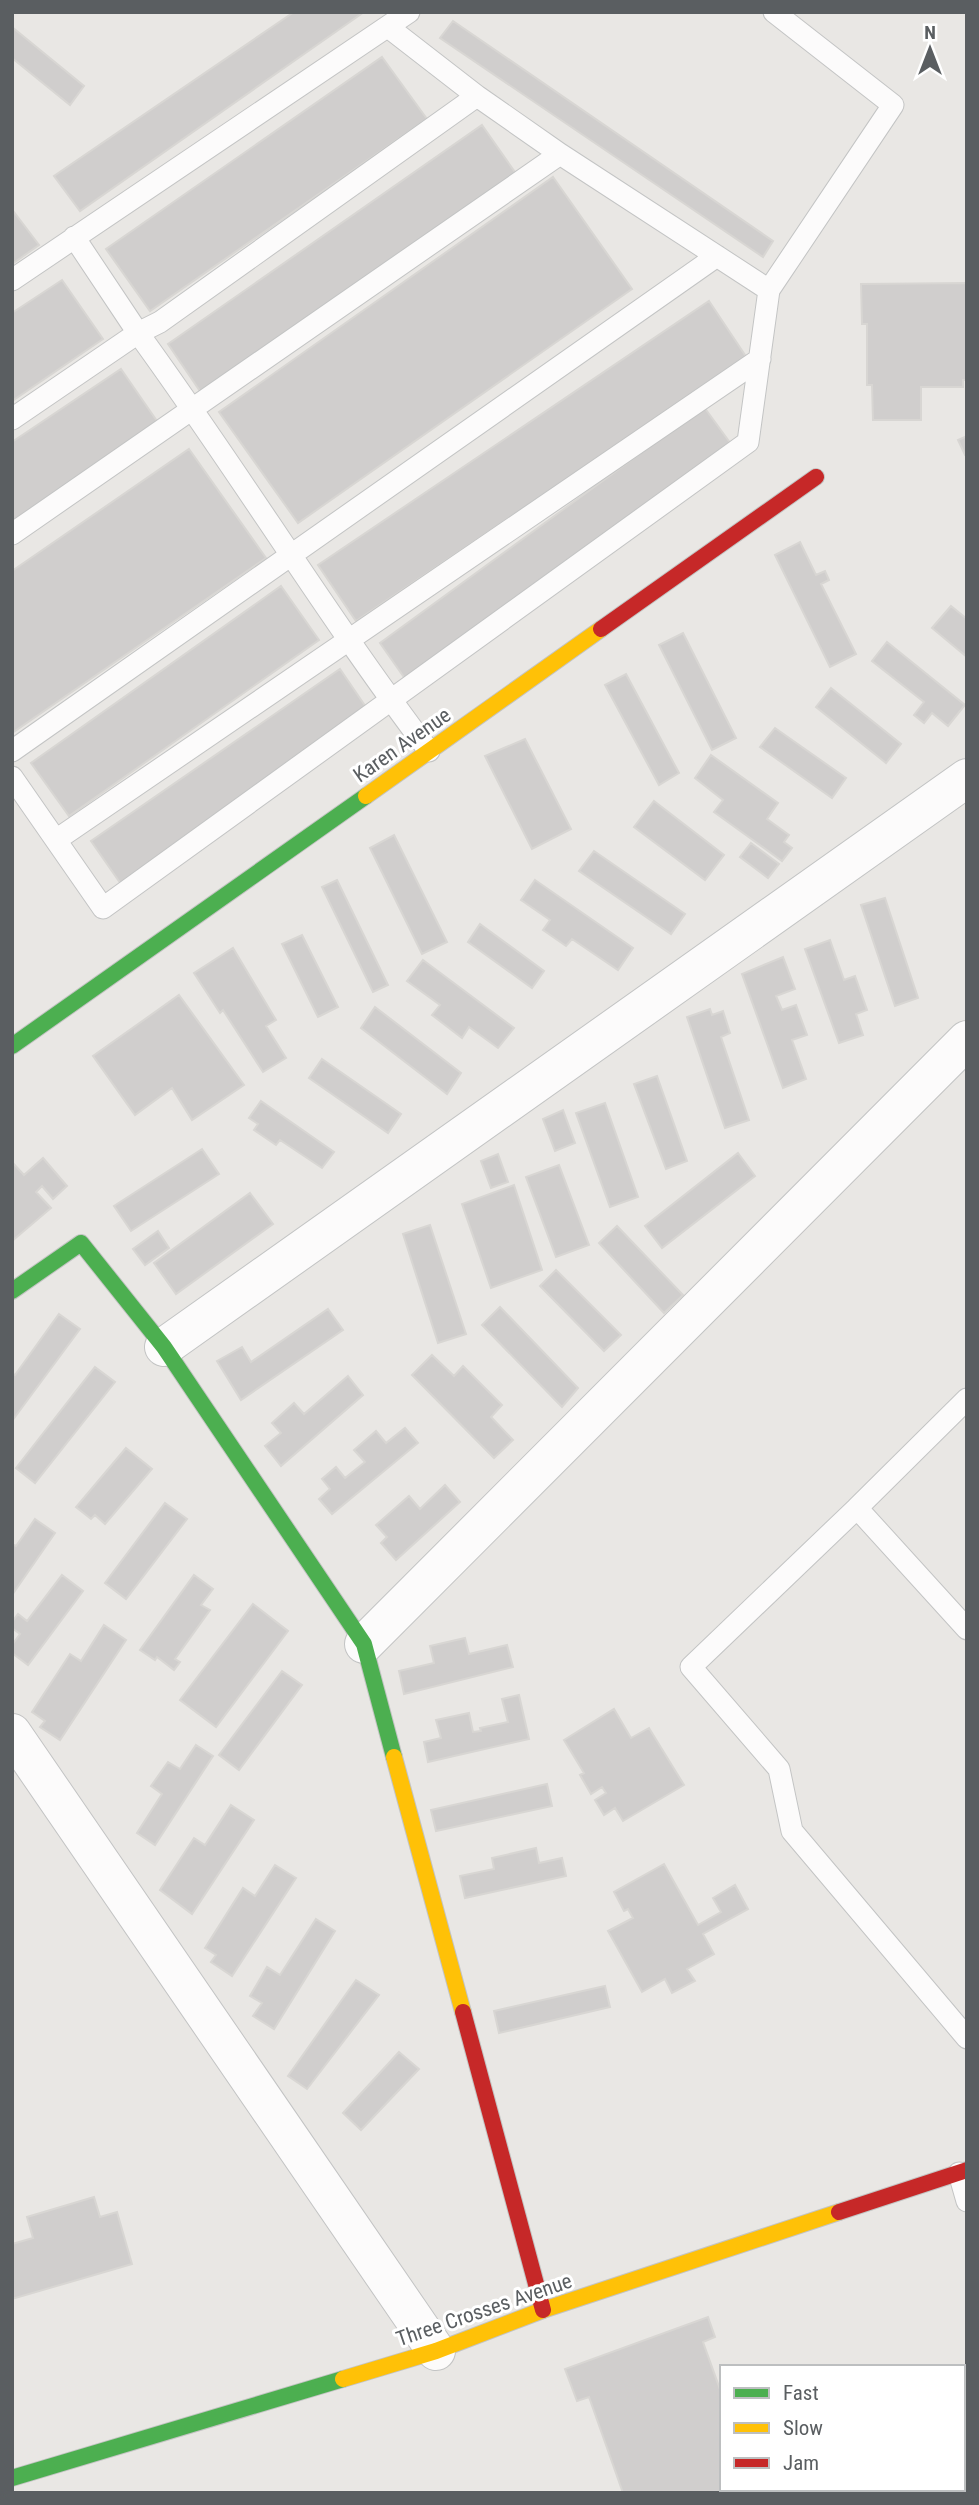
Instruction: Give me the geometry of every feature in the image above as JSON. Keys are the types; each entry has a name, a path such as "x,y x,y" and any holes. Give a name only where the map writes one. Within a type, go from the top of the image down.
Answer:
{"street":[{"name":"Karen Avenue","path":"12,1046 816,477"},
{"path":"164,1347 967,778"},
{"path":"364,1644 967,1040"},
{"path":"12,1291 81,1243 164,1347 364,1644 543,2310"},
{"path":"12,1734 436,2351"},
{"name":"Three Crosses Avenue","path":"12,2478 436,2351 543,2310 963,2171"}],"lane":[{"path":"12,281 409,12"},
{"path":"12,777 103,908 748,442 769,290 893,105 774,12"},
{"path":"388,27 477,96 560,154 769,290"},
{"path":"12,419 138,333 160,322 477,96"},
{"path":"12,534 560,154"},
{"path":"74,237 138,333 193,408 346,639 429,751"},
{"path":"12,751 717,256"},
{"path":"56,840 346,639 760,359"},
{"path":"967,1399 691,1667 779,1769 792,1831 967,2038"},
{"path":"857,1508 967,1629"},
{"path":"963,2171 967,2201"}],"building":[{"path":"294,12 364,12 80,211 54,176"},
{"path":"453,21 773,241 763,257 440,38"},
{"path":"12,27 84,86 70,105 12,58"},
{"path":"382,57 427,119 150,311 106,249"},
{"path":"482,125 517,175 202,394 168,344"},
{"path":"553,177 632,289 298,523 219,412"},
{"path":"14,212 39,245 12,264 12,213"},
{"path":"62,280 103,339 12,401 12,313"},
{"path":"966,283 967,380 963,380 963,387 921,387 921,420 873,420 872,385 867,385 867,324 862,324 861,284"},
{"path":"709,301 747,358 356,621 318,565"},
{"path":"121,369 159,424 12,522 12,442"},
{"path":"704,407 731,444 406,680 380,643"},
{"path":"967,436 967,454 965,455 958,440"},
{"path":"189,449 266,558 12,733 12,571"},
{"path":"800,542 816,575 825,571 829,580 821,584 856,654 830,667 775,555"},
{"path":"281,586 319,640 69,816 31,763"},
{"path":"951,606 967,619 967,657 932,628"},
{"path":"683,633 736,738 712,750 659,645"},
{"path":"887,642 965,705 948,726 932,713 924,723 914,715 924,702 872,661"},
{"path":"340,669 370,713 121,884 91,841"},
{"path":"626,674 679,773 659,785 605,685"},
{"path":"831,688 901,744 886,763 816,707"},
{"path":"775,728 846,778 832,798 760,747"},
{"path":"525,739 571,829 532,849 485,756"},
{"path":"711,755 778,803 767,819 789,835 784,842 792,848 782,861 714,812 723,800 695,778"},
{"path":"654,801 724,855 705,880 634,827"},
{"path":"394,835 447,942 422,954 370,848"},
{"path":"751,843 779,864 768,878 740,857"},
{"path":"594,851 685,914 671,934 579,871"},
{"path":"337,880 388,985 373,992 322,887"},
{"path":"535,880 633,948 618,970 572,939 566,946 543,930 550,920 521,900"},
{"path":"885,898 918,998 895,1006 861,905"},
{"path":"480,924 544,971 532,988 468,942"},
{"path":"302,935 338,1007 318,1017 282,944"},
{"path":"830,940 844,980 855,976 867,1010 856,1014 863,1035 839,1043 805,949"},
{"path":"233,948 276,1020 266,1026 286,1058 263,1072 223,1010 220,1013 194,973"},
{"path":"783,957 795,989 776,996 782,1010 796,1005 807,1035 792,1040 806,1079 783,1088 742,974"},
{"path":"423,960 514,1028 498,1048 469,1027 462,1038 432,1015 440,1005 407,981"},
{"path":"179,995 244,1085 192,1120 172,1088 135,1115 93,1056"},
{"path":"375,1007 461,1073 447,1094 361,1028"},
{"path":"710,1009 712,1015 723,1011 730,1033 721,1037 749,1120 725,1128 687,1017"},
{"path":"322,1059 401,1114 388,1133 309,1078"},
{"path":"657,1076 687,1161 666,1169 634,1084"},
{"path":"261,1101 334,1152 322,1168 280,1140 276,1145 254,1130 258,1124 249,1118"},
{"path":"605,1103 638,1197 610,1207 576,1113"},
{"path":"563,1110 575,1143 555,1151 543,1119"},
{"path":"202,1149 219,1174 131,1231 114,1206"},
{"path":"738,1153 755,1176 662,1248 645,1226"},
{"path":"498,1154 508,1182 491,1188 481,1161"},
{"path":"43,1158 67,1186 53,1199 42,1186 36,1192 51,1208 12,1241 12,1162 24,1175"},
{"path":"559,1165 589,1245 556,1257 526,1177"},
{"path":"514,1185 542,1270 491,1288 462,1204"},
{"path":"250,1193 273,1224 176,1294 154,1263"},
{"path":"430,1225 466,1334 438,1343 403,1234"},
{"path":"617,1226 683,1295 664,1313 599,1243"},
{"path":"158,1231 169,1248 145,1265 133,1249"},
{"path":"556,1270 621,1335 604,1351 540,1286"},
{"path":"500,1307 578,1388 562,1407 482,1325"},
{"path":"328,1309 343,1330 241,1400 217,1361 242,1347 251,1362"},
{"path":"59,1314 80,1329 12,1421 12,1373 15,1375"},
{"path":"432,1355 454,1376 463,1366 502,1405 491,1417 513,1440 494,1458 412,1375"},
{"path":"95,1367 115,1382 35,1483 16,1468"},
{"path":"348,1376 363,1395 281,1466 265,1446 281,1433 272,1423 294,1403 304,1414"},
{"path":"405,1428 418,1443 332,1514 319,1499 330,1489 322,1479 336,1467 345,1478 365,1462 354,1450 376,1431 386,1443"},
{"path":"126,1448 152,1469 105,1524 95,1515 91,1519 76,1507"},
{"path":"445,1485 460,1502 396,1560 381,1543 387,1537 376,1525 409,1496 420,1509"},
{"path":"165,1503 187,1519 126,1599 105,1583"},
{"path":"35,1519 55,1533 12,1595 12,1544 16,1546"},
{"path":"62,1575 83,1591 28,1665 12,1653 12,1645 20,1634 12,1628 12,1622 18,1614 27,1621"},
{"path":"194,1575 213,1589 201,1605 210,1610 175,1659 180,1662 174,1670 157,1657 155,1660 140,1650"},
{"path":"253,1604 288,1631 216,1727 180,1700"},
{"path":"104,1625 126,1640 60,1740 40,1727 45,1721 32,1712 70,1654 81,1661"},
{"path":"465,1638 469,1654 507,1645 513,1667 404,1694 399,1671 434,1663 430,1646"},
{"path":"282,1671 302,1685 239,1770 219,1755"},
{"path":"519,1695 529,1739 428,1762 424,1742 441,1738 436,1720 469,1713 473,1732 481,1731 480,1728 508,1722 502,1699"},
{"path":"614,1709 631,1738 649,1728 684,1785 623,1821 615,1808 604,1815 595,1800 606,1793 602,1787 591,1794 580,1775 584,1773 564,1740"},
{"path":"196,1745 213,1756 155,1845 137,1833 162,1794 151,1786 168,1762 180,1769"},
{"path":"547,1784 552,1806 436,1831 431,1810"},
{"path":"231,1805 254,1820 192,1914 160,1890 194,1838 205,1845"},
{"path":"536,1848 539,1863 562,1858 566,1876 465,1898 460,1876 494,1869 492,1858"},
{"path":"664,1864 698,1925 721,1912 713,1898 735,1885 748,1909 703,1934 714,1954 687,1969 695,1981 672,1993 665,1979 642,1992 608,1931 633,1918 628,1909 624,1911 614,1892"},
{"path":"275,1865 296,1878 232,1976 211,1962 216,1955 205,1948 243,1888 255,1896"},
{"path":"316,1919 335,1931 274,2029 253,2016 262,2003 250,1996 267,1967 280,1975"},
{"path":"356,1980 379,1995 307,2089 288,2076"},
{"path":"605,1986 610,2007 499,2033 494,2011"},
{"path":"399,2052 419,2069 361,2130 343,2113"},
{"path":"94,2197 100,2217 117,2212 132,2264 12,2299 12,2244 33,2238 27,2217"},
{"path":"708,2317 715,2337 703,2342 720,2389 720,2491 756,2493 623,2493 589,2397 577,2401 565,2369"}],"traffic: fast":[{"path":"12,1046 366,796"},
{"path":"12,1291 81,1243 164,1347 364,1644 394,1757"},
{"path":"12,2478 343,2379"}],"traffic: slow":[{"path":"366,796 601,629"},
{"path":"394,1757 463,2012"},
{"path":"343,2379 436,2351 543,2310 839,2212"}],"traffic: jam":[{"path":"601,629 816,477"},
{"path":"463,2012 543,2310"},
{"path":"839,2212 967,2170"}]}
